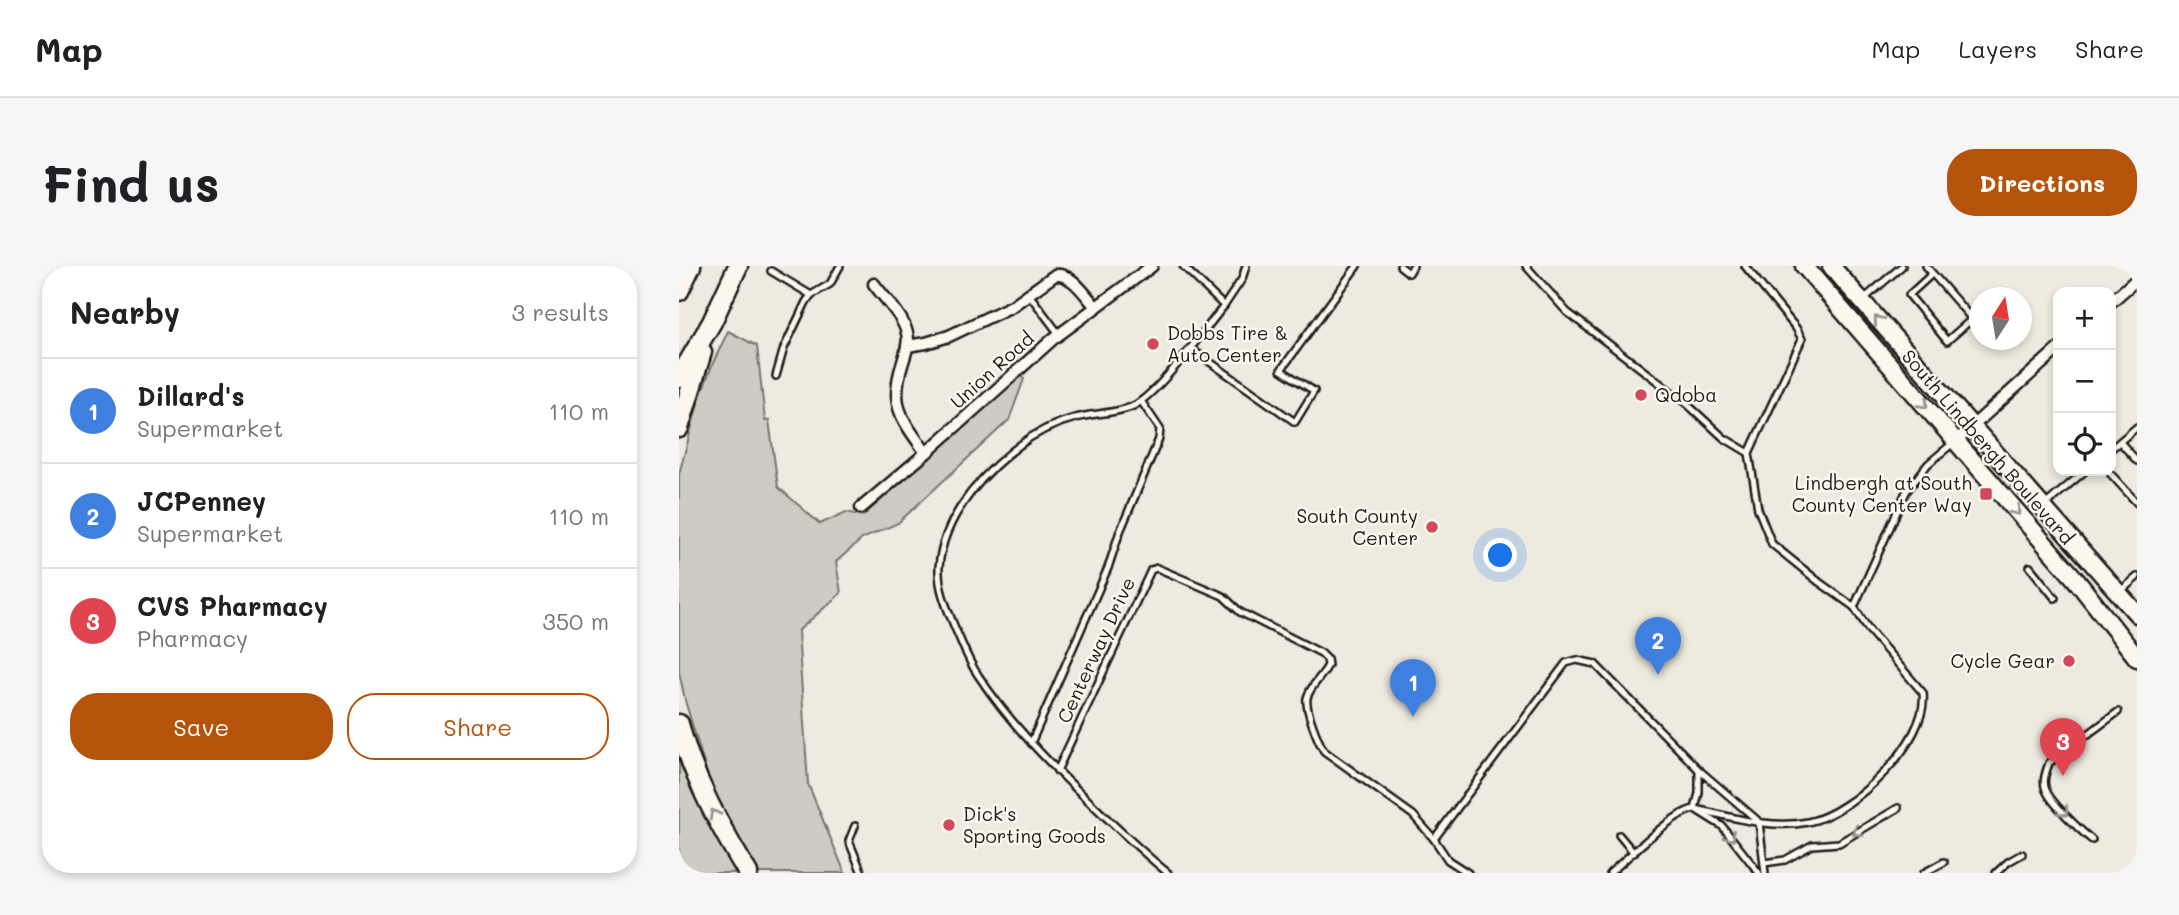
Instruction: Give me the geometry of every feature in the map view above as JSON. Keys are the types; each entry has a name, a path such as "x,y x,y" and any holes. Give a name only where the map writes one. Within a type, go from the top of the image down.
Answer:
{"highway":[{"path":"679,291 691,266"},
{"path":"679,378 712,322 738,266"},
{"path":"679,428 712,322"},
{"path":"679,724 704,795 748,873"}],"main road":[{"name":"South Lindbergh Boulevard","path":"1804,266 2075,580 2137,658"},
{"name":"South Lindbergh Boulevard","path":"1831,266 2137,614"}],"street":[{"name":"Union Road","path":"861,508 1059,334 1152,266"},
{"path":"907,346 949,336 1012,306 1055,275 1062,274 1070,279 1096,306"},
{"path":"2116,298 2137,279"},
{"path":"874,284 905,325 909,337 896,395 901,418 926,453"},
{"path":"1956,441 2057,350"}],"lane":[{"path":"776,376 784,348 806,302 811,295 830,284 841,266"},
{"path":"1183,266 1224,306"},
{"path":"1168,873 1058,771 997,702 976,673 945,604 939,566 946,535 960,509 995,466 1033,436 1058,423 1118,412 1142,401 1224,306 1242,279 1246,266"},
{"path":"1190,348 1295,422 1314,391 1281,370 1357,266"},
{"path":"1400,266 1409,273 1413,266"},
{"path":"1526,266 1567,312 1687,404 1724,438 1749,453"},
{"path":"1610,873 1687,810 1695,809 1759,822 1791,824 1809,822 1828,814 1868,789 1894,763 1921,716 1924,705 1923,693 1869,630 1854,607 1772,544 1758,509 1749,453 1802,339 1745,266"},
{"path":"1862,301 1902,266"},
{"path":"1926,266 1972,318 1947,341 1909,295 1932,274"},
{"path":"771,271 811,295"},
{"path":"1028,293 1059,334"},
{"path":"1031,743 1108,568 1119,534 1159,439 1160,429 1142,401"},
{"path":"2116,446 2137,428"},
{"path":"1854,607 1906,492 1927,464 1956,441"},
{"path":"2120,442 2137,461"},
{"path":"2042,507 2079,476"},
{"path":"2113,476 2137,503"},
{"path":"2030,567 2055,598"},
{"name":"Centerway Drive","path":"1058,771 1151,570 1157,568 1223,596 1240,612 1321,653 1327,659 1328,665 1307,696 1307,704 1318,741 1324,751 1413,815 1448,860 1468,873"},
{"path":"2118,594 2137,578"},
{"path":"1434,839 1566,663 1574,661 1595,664 1699,770 1759,822 1765,873"},
{"path":"2092,840 2077,828 2046,790 2044,776 2049,763 2118,712"},
{"path":"1695,809 1699,793 1699,770"},
{"path":"1765,863 1785,860 1812,845 1839,843 1898,808"},
{"path":"1695,809 1722,826 1759,873"},
{"path":"855,826 849,841 862,873"},
{"path":"1619,835 1634,853"},
{"path":"1996,873 2022,854"},
{"path":"1924,873 1944,862"}],"shaded area":[{"path":"728,331 757,346 765,421 769,420 778,487 820,524 846,512 863,516 1021,376 1024,379 1009,420 898,523 862,539 836,562 841,593 798,631 808,784 845,873 757,873 726,820 709,780 679,672 679,474 699,400"},
{"path":"679,755 705,816 739,873 679,873"}],"place":[{"name":"Dobbs Tire & Auto Center","path":"1153,344"},
{"name":"Qdoba","path":"1641,395"},
{"name":"Lindbergh at South County Center Way","path":"1986,494"},
{"name":"South County Center","path":"1432,527"},
{"name":"Cycle Gear","path":"2069,661"},
{"name":"JCPenney","path":"1658,675"},
{"name":"Dillard's","path":"1413,717"},
{"name":"CVS Pharmacy","path":"2063,776"},
{"name":"Dick's Sporting Goods","path":"949,825"}]}
